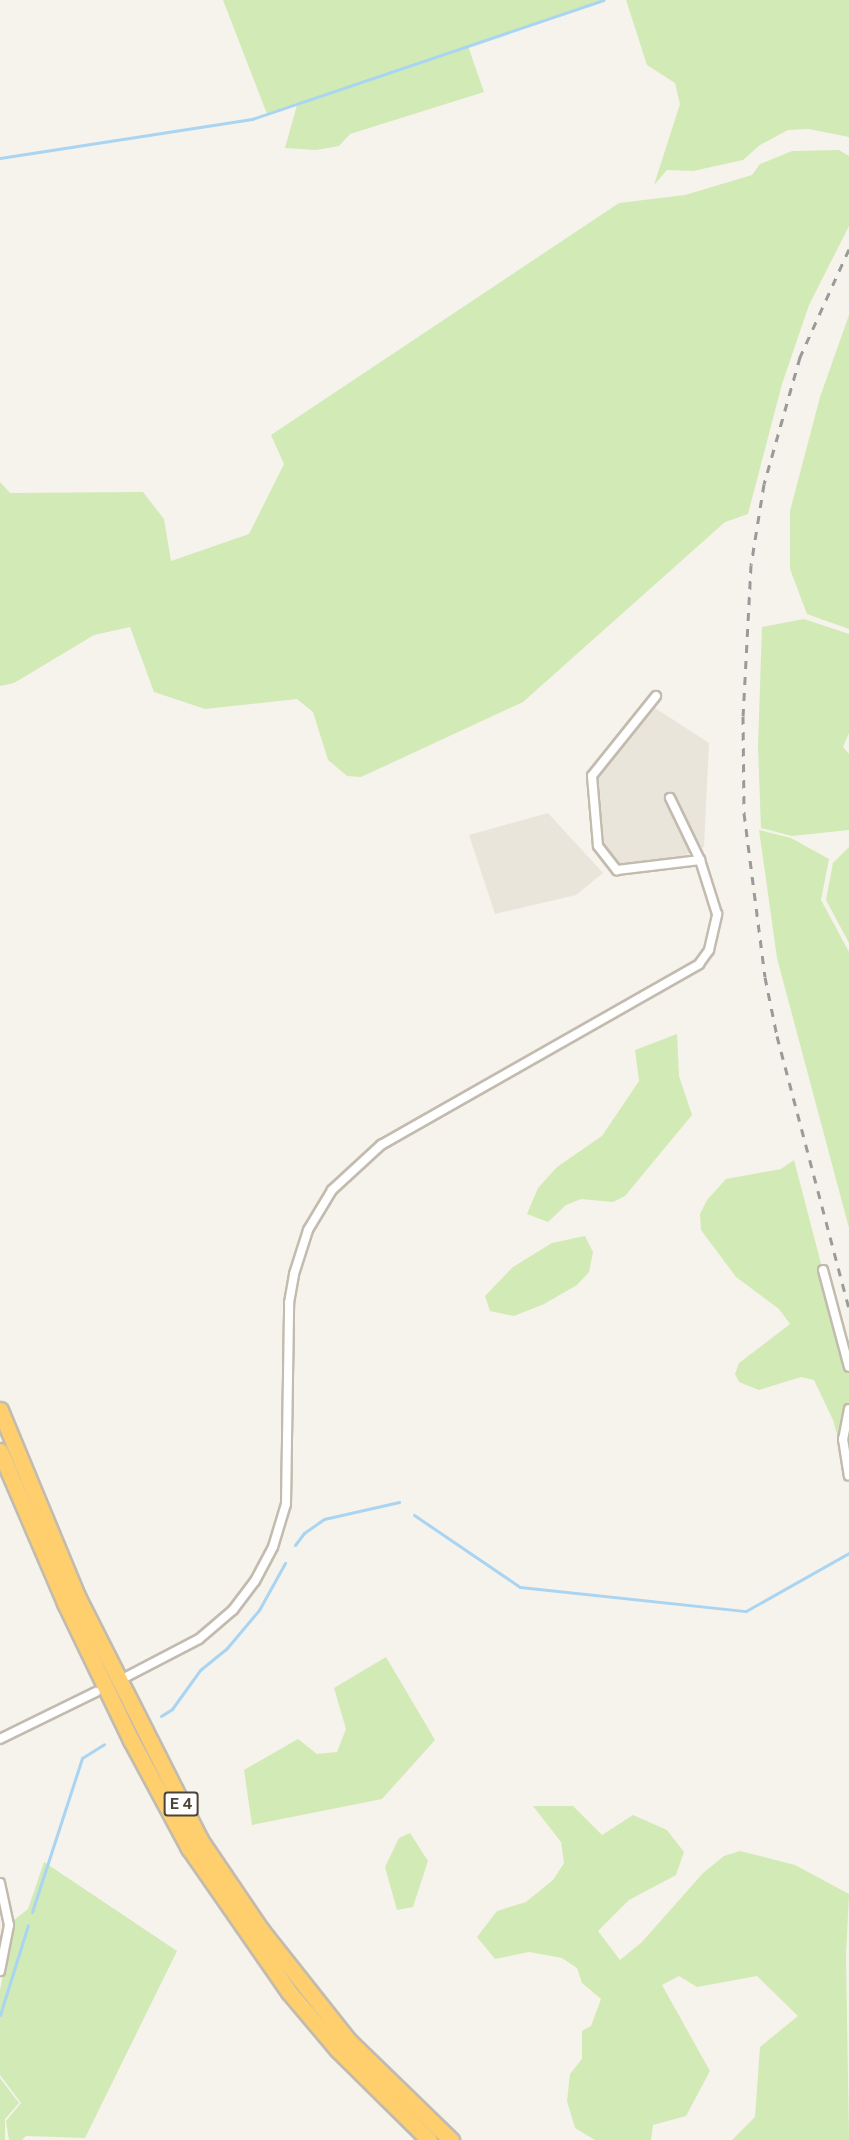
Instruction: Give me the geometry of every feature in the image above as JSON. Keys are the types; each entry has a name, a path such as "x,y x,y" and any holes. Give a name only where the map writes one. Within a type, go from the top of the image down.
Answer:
{"highway":[{"name":"E 4","path":"0,1410 77,1596 200,1840 261,1930 348,2040 451,2140"},
{"name":"E 4","path":"0,1451 75,1624 189,1848 290,1992 338,2050 429,2140"}],"street":[{"path":"656,696 592,776 598,846 617,870 700,860"},
{"path":"126,1677 199,1639 224,1617 255,1581 273,1547 286,1504 290,1303 294,1274 308,1230 332,1190 381,1145 699,964 709,950 717,914 700,860 669,798"},
{"path":"823,1270 849,1366"},
{"path":"849,1409 843,1439 849,1476"},
{"path":"0,1739 96,1692"},
{"path":"0,1883 9,1925 0,1971"}],"shaded area":[{"path":"655,708 709,743 704,847 668,862 620,868 601,839 598,775"},
{"path":"548,813 603,873 576,895 495,914 469,835"}],"green space":[{"path":"223,0 603,0 468,46 484,92 350,134 339,146 316,150 285,148 297,105 267,114"},
{"path":"626,0 849,0 849,137 809,129 788,130 760,145 743,160 693,171 667,170 654,185 680,104 675,83 647,65"},
{"path":"839,150 849,156 849,226 809,305 782,384 748,514 725,522 523,702 361,777 347,776 328,760 313,712 297,699 205,709 154,692 130,627 94,635 14,683 0,686 0,482 10,493 143,492 164,519 171,561 249,534 284,464 271,435 619,203 685,195 752,175 760,164 792,151"},
{"path":"849,315 849,629 807,614 790,569 790,511 820,397"},
{"path":"804,619 849,634 849,733 843,747 849,754 849,830 792,836 761,828 758,746 762,627"},
{"path":"759,830 791,838 829,859 821,900 849,952 849,1228 777,958"},
{"path":"849,847 849,943 826,900 833,863"},
{"path":"677,1034 679,1076 692,1115 625,1196 613,1202 581,1199 566,1205 548,1222 527,1214 538,1188 557,1167 602,1136 639,1081 635,1050"},
{"path":"794,1160 849,1371 849,1460 844,1460 833,1420 814,1380 801,1377 759,1390 739,1382 735,1374 739,1363 790,1324 779,1309 736,1277 701,1230 700,1214 707,1200 726,1179 781,1169"},
{"path":"585,1236 593,1252 589,1272 577,1285 544,1304 514,1316 490,1311 485,1296 513,1267 552,1243"},
{"path":"386,1657 435,1740 382,1799 252,1825 244,1770 298,1739 317,1754 337,1752 346,1729 334,1688"},
{"path":"533,1806 573,1806 602,1835 633,1815 667,1830 684,1852 676,1875 629,1900 598,1931 620,1960 642,1942 703,1873 724,1856 740,1851 795,1865 849,1894 846,1955 849,2140 732,2140 755,2117 760,2047 798,2016 757,1976 697,1987 679,1976 662,1985 710,2071 686,2116 653,2125 651,2140 595,2140 575,2128 567,2101 570,2074 582,2059 582,2031 591,2026 601,1999 582,1983 577,1968 562,1958 529,1952 495,1959 477,1937 497,1911 526,1902 553,1880 564,1863 561,1842"},
{"path":"410,1833 428,1861 413,1907 397,1910 385,1867 399,1838"},
{"path":"44,1862 177,1951 85,2138 26,2136 22,2140 9,2140 6,2121 21,2103 0,2075 0,1990 14,1920 28,1909"},
{"path":"0,2078 19,2103 5,2119 5,2140 0,2140"}],"waterway":[{"path":"0,158 252,119 603,0"},
{"path":"295,1545 304,1533 324,1519 399,1502"},
{"path":"414,1515 520,1587 746,1611 849,1553"},
{"path":"161,1716 172,1709 200,1670 227,1648 259,1610 285,1563"},
{"path":"32,1912 82,1758 104,1744"},
{"path":"0,2015 28,1925"}],"railway":[{"path":"849,249 800,357 764,484 751,565 743,716 744,813 765,977 777,1036 849,1308"}]}
